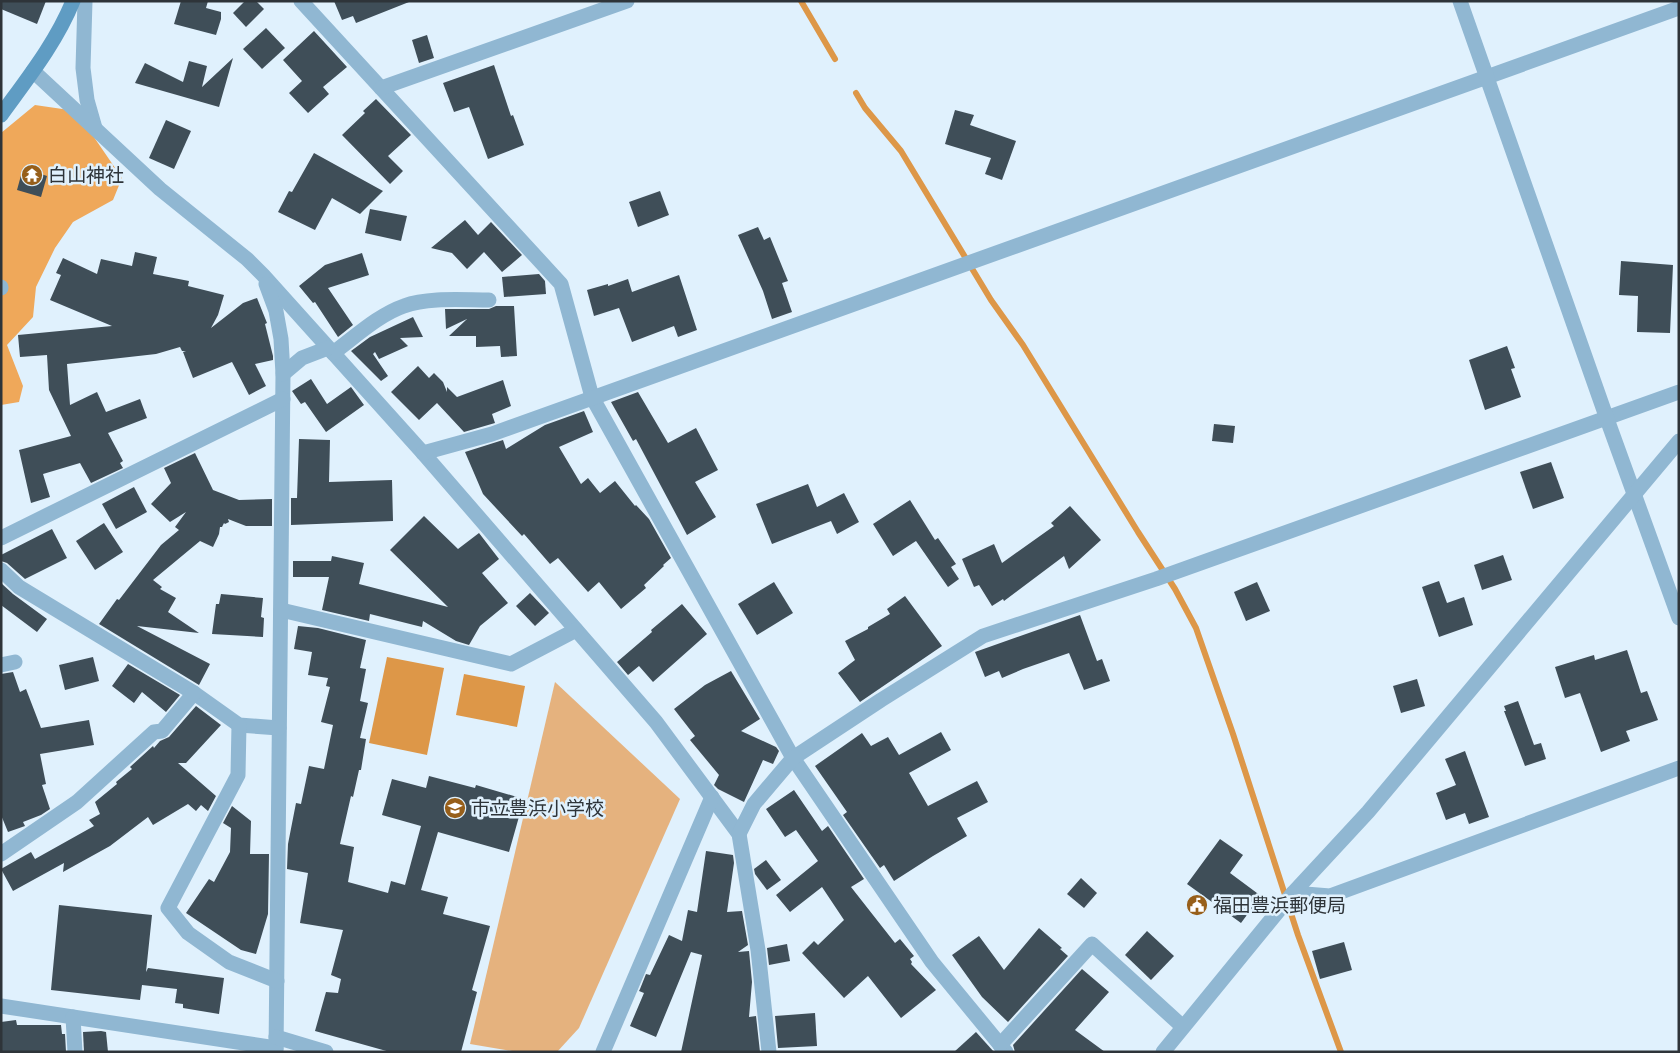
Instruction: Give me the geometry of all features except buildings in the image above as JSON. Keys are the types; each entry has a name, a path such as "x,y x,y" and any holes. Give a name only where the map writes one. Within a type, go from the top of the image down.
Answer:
{"main road":[{"path":"2,114 59,31 73,1"}],"street":[{"path":"86,1 84,68 87,100 95,128"},
{"path":"301,1 561,284 592,397 793,758 932,962 1003,1048 1092,944 1183,1027"},
{"path":"381,88 627,1"},
{"path":"1460,1 1606,419 1679,618"},
{"path":"423,454 492,434 1679,8"},
{"path":"33,71 160,189 247,259 423,454 656,722 739,834 758,950 769,1052"},
{"path":"262,275 276,311 281,339 283,374 276,1046"},
{"path":"283,374 302,358 331,351 386,314 404,305 423,301 489,300"},
{"path":"739,834 754,804 793,758 983,636 1156,579 1679,392"},
{"path":"1,538 283,399"},
{"path":"1163,1052 1293,894 1368,812 1679,441"},
{"path":"1,570 19,588 194,693 239,725 280,728"},
{"path":"281,610 511,664 576,630"},
{"path":"1,854 77,802 154,732 162,731 194,693"},
{"path":"239,725 238,775 168,908 188,933 229,962 277,981"},
{"path":"1293,894 1330,896 1679,768"},
{"path":"603,1052 712,797"},
{"path":"1,1006 326,1052"},
{"path":"73,1017 74,1052"}],"shaded area":[{"path":"35,105 76,111 122,178 113,200 73,222 55,248 36,287 33,317 7,345 23,386 19,402 1,405 1,133"},
{"path":"387,657 444,668 427,755 369,743"},
{"path":"464,674 525,686 517,727 456,715"},
{"path":"555,682 680,799 579,1028 557,1052 518,1052 470,1044"}],"waterway":[{"path":"801,1 835,59"},
{"path":"856,93 865,108 901,151 991,300 1023,345 1175,589 1196,628 1233,734 1298,935 1341,1052"}],"place":[{"name":"白山神社","path":"32,175"},
{"name":"市立豊浜小学校","path":"455,808"},
{"name":"福田豊浜郵便局","path":"1197,905"}]}
